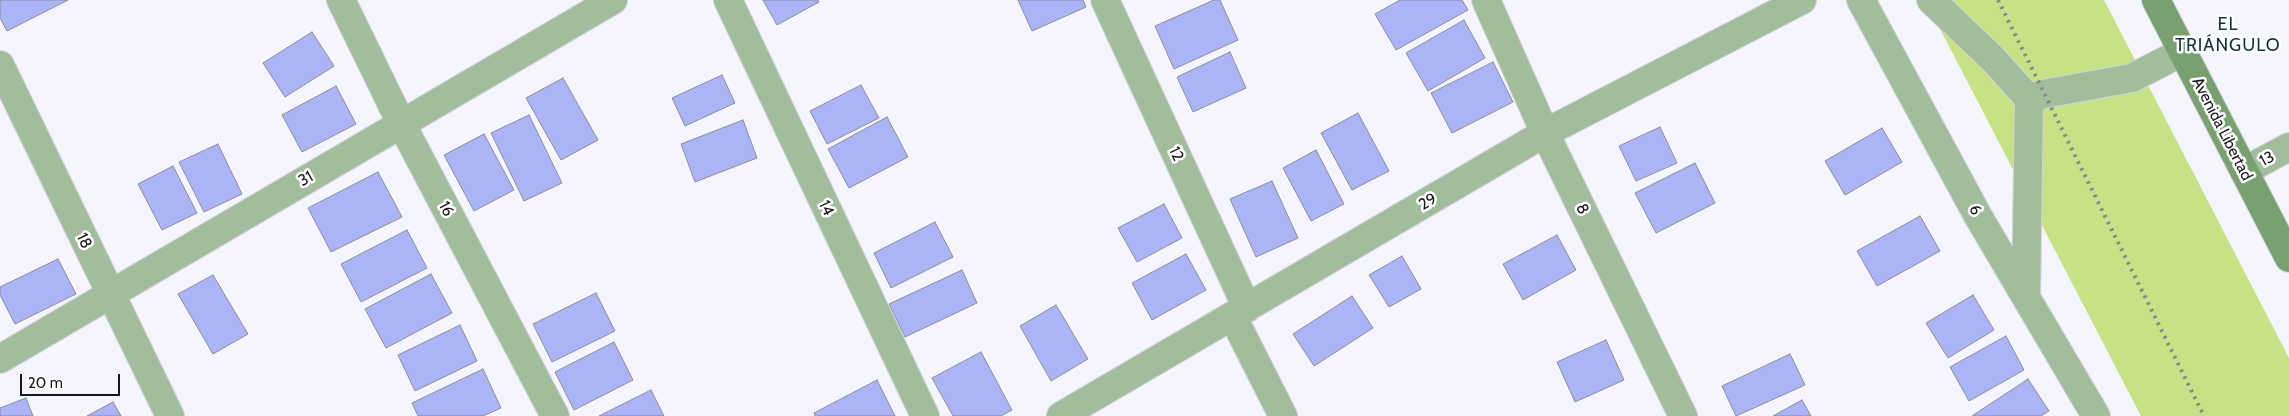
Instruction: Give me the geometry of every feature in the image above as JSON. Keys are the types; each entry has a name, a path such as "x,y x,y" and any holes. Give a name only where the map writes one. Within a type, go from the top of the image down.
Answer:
{"main road":[{"name":"Avenida Libertad","path":"2156,0 2289,258"}],"street":[{"name":"16","path":"341,0 401,123 555,416"},
{"name":"31","path":"0,359 613,0"},
{"name":"14","path":"728,0 925,416"},
{"name":"12","path":"1105,0 1283,416"},
{"name":"8","path":"1486,0 1546,133 1683,416"},
{"name":"29","path":"1061,416 1546,133 1802,0"},
{"name":"6","path":"1860,0 1978,216 2096,416"},
{"path":"1931,0 1993,59 2029,99 2026,297"},
{"path":"2029,99 2043,94 2132,78 2182,52"},
{"name":"18","path":"0,65 170,416"},
{"name":"13","path":"2244,171 2289,147"}],"green space":[{"path":"1925,0 2104,0 2289,358 2289,416 2141,416"}],"building":[{"path":"0,0 68,0 7,31 0,18"},
{"path":"763,0 818,0 819,2 777,25"},
{"path":"1018,0 1083,0 1086,7 1032,31"},
{"path":"1214,0 1220,0 1238,40 1174,69 1155,26"},
{"path":"1400,0 1462,0 1468,10 1396,50 1375,14"},
{"path":"1464,20 1485,58 1428,91 1406,53"},
{"path":"312,32 334,66 285,97 263,63"},
{"path":"1230,52 1246,88 1193,112 1177,77"},
{"path":"1493,62 1513,102 1452,133 1431,93"},
{"path":"722,75 735,103 685,126 672,98"},
{"path":"563,78 598,140 561,160 526,98"},
{"path":"861,85 879,118 827,144 810,111"},
{"path":"336,86 356,124 302,152 282,115"},
{"path":"1358,113 1389,171 1352,190 1321,133"},
{"path":"529,115 562,183 524,201 491,133"},
{"path":"887,117 908,157 849,188 828,149"},
{"path":"743,120 757,158 695,182 681,144"},
{"path":"1660,127 1677,163 1636,181 1619,146"},
{"path":"1882,128 1902,162 1845,195 1825,161"},
{"path":"484,134 514,190 474,211 444,155"},
{"path":"218,144 242,194 204,212 179,162"},
{"path":"1316,150 1344,204 1311,221 1283,168"},
{"path":"1695,163 1715,203 1656,233 1635,193"},
{"path":"173,166 197,213 162,230 138,184"},
{"path":"378,172 402,217 331,252 308,208"},
{"path":"1272,181 1298,238 1256,257 1230,199"},
{"path":"1164,204 1182,238 1137,262 1118,228"},
{"path":"1920,216 1940,251 1877,286 1857,251"},
{"path":"935,222 953,257 891,288 874,253"},
{"path":"407,230 427,268 361,302 341,264"},
{"path":"1557,235 1576,270 1523,300 1503,264"},
{"path":"1186,254 1206,290 1152,320 1132,283"},
{"path":"1402,256 1421,289 1389,307 1369,275"},
{"path":"58,259 76,294 15,324 0,295 0,287"},
{"path":"962,270 977,303 905,337 889,304"},
{"path":"431,274 452,313 386,348 365,309"},
{"path":"213,275 248,334 213,354 178,294"},
{"path":"596,293 615,331 552,362 533,324"},
{"path":"1973,295 1994,330 1948,358 1926,323"},
{"path":"1352,296 1373,328 1314,366 1293,334"},
{"path":"1056,305 1088,359 1051,381 1020,326"},
{"path":"460,325 477,361 415,391 398,355"},
{"path":"2006,336 2024,370 1969,401 1950,367"},
{"path":"1606,340 1624,380 1575,402 1557,362"},
{"path":"614,342 633,380 574,410 555,372"},
{"path":"981,352 1012,410 1001,416 953,416 932,378"},
{"path":"1790,354 1805,385 1736,416 1722,386"},
{"path":"483,369 501,408 483,416 418,416 412,403"},
{"path":"2028,379 2049,411 2041,416 1972,416"},
{"path":"877,380 895,416 815,416 814,413"},
{"path":"651,390 664,416 599,416"},
{"path":"26,398 33,416 0,416 0,408"},
{"path":"1802,400 1811,416 1773,416"},
{"path":"113,402 121,416 87,416"}],"railway":[{"path":"1998,0 2204,416"}],"district":[{"name":"EL TRIÁNGULO","path":"2228,35"}]}
